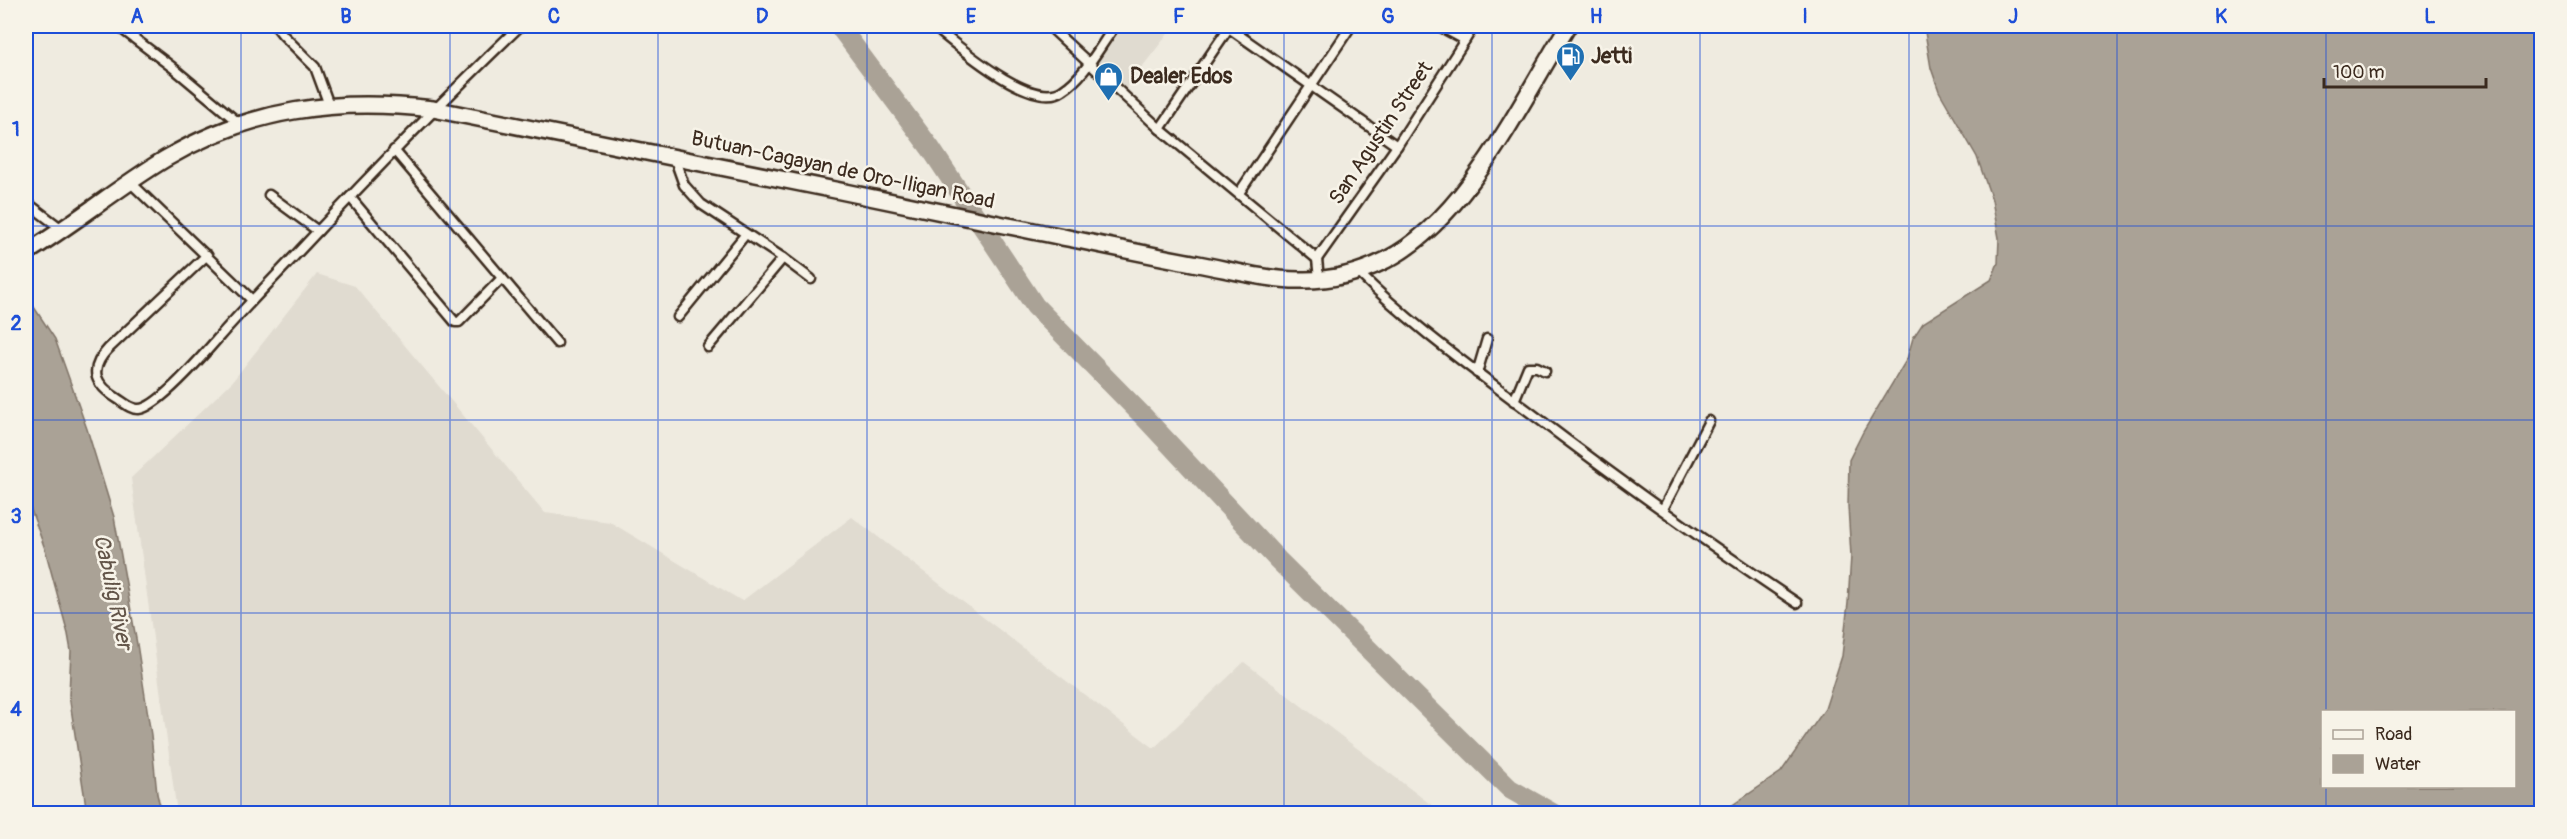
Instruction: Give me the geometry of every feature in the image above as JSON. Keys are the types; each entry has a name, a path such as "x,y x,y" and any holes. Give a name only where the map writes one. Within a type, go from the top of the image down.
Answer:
{"highway":[{"name":"Butuan-Cagayan de Oro-Iligan Road","path":"26,253 63,230 130,182 192,144 240,124 289,111 329,105 391,104 433,109 1127,250 1279,278 1319,279 1358,272 1386,260 1428,232 1458,200 1494,148 1568,26"}],"street":[{"path":"118,26 172,67 240,124"},
{"path":"276,26 315,67 329,105"},
{"path":"207,255 103,355 96,373 100,386 131,407 138,410 143,408 166,393 186,374 252,300 433,109 520,26"},
{"path":"933,26 1003,78 1038,93 1055,95 1063,90 1088,63 1115,26"},
{"path":"1049,26 1160,129 1317,259 1319,279"},
{"path":"1160,129 1228,26 1396,146"},
{"path":"1239,193 1351,26"},
{"path":"1439,26 1464,40"},
{"name":"San Agustin Street","path":"1317,259 1396,146 1474,26"},
{"path":"394,150 557,343"},
{"path":"674,157 684,185 692,196 811,279"},
{"path":"130,182 252,300"},
{"path":"269,195 318,231"},
{"path":"350,197 454,322 459,322 502,278"},
{"path":"26,202 63,230"},
{"path":"678,317 745,235"},
{"path":"708,347 783,258"},
{"path":"1358,272 1408,319 1514,401 1718,551 1797,603"},
{"path":"1477,373 1487,339"},
{"path":"1514,401 1528,367 1537,367 1545,371"},
{"path":"1663,509 1709,421"}],"shaded area":[{"path":"1124,26 1174,26 1125,89 1095,65"},
{"path":"317,274 355,286 545,513 610,522 742,601 852,517 1154,748 1244,662 1442,813 177,813 131,478 232,382"}],"water":[{"path":"1924,26 2541,26 2541,813 1708,813 1731,806 1781,772 1825,709 1842,656 1848,603 1851,556 1848,506 1849,460 1863,432 1907,359 1913,338 1923,323 1991,280 1998,263 1999,238 1992,200 1977,157 1939,91 1931,68"},
{"name":"Cabulig River","path":"26,295 55,339 87,429 114,517 137,644 151,735 157,794 162,813 87,813 69,695 71,651 68,634 45,549 26,496"}],"waterway":[{"path":"839,26 931,149 1035,306 1145,418 1278,560 1510,789 1554,814"}],"place":[{"name":"Jetti","path":"1570,82"},
{"name":"Dealer Edos","path":"1109,102"}]}
